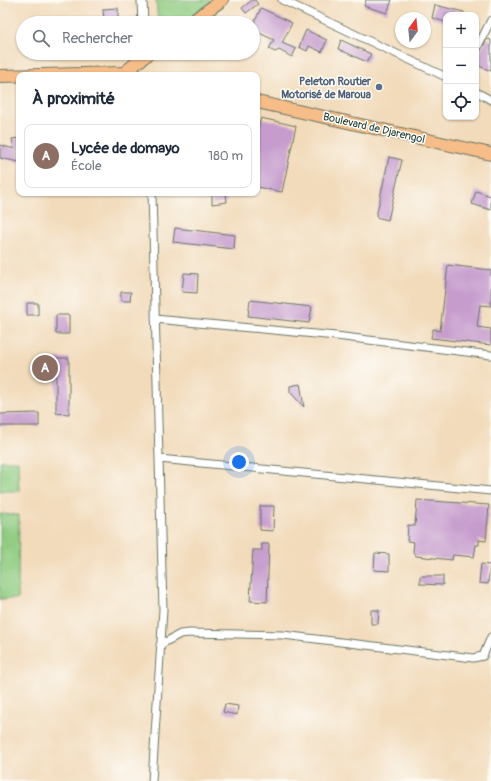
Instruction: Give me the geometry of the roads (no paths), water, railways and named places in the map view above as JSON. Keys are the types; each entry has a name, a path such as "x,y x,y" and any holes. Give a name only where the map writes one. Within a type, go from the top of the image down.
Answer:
{"main road":[{"path":"200,16 222,0"},
{"path":"125,72 139,60"},
{"path":"0,76 16,76"},
{"name":"Boulevard de Djarengol","path":"260,103 491,154"}],"street":[{"path":"142,0 143,16"},
{"path":"282,0 443,76"},
{"path":"477,48 491,20"},
{"path":"479,94 491,100"},
{"path":"152,196 163,610 160,645 160,679 152,781"},
{"path":"155,319 336,336 491,355"},
{"path":"159,459 491,492"},
{"path":"160,645 180,634 190,633 283,635 473,658 482,656 491,637"}],"place":[{"name":"Peleton Routier Motorisé de Maroua","path":"379,87"},
{"name":"Lycée de domayo","path":"45,368"}]}
